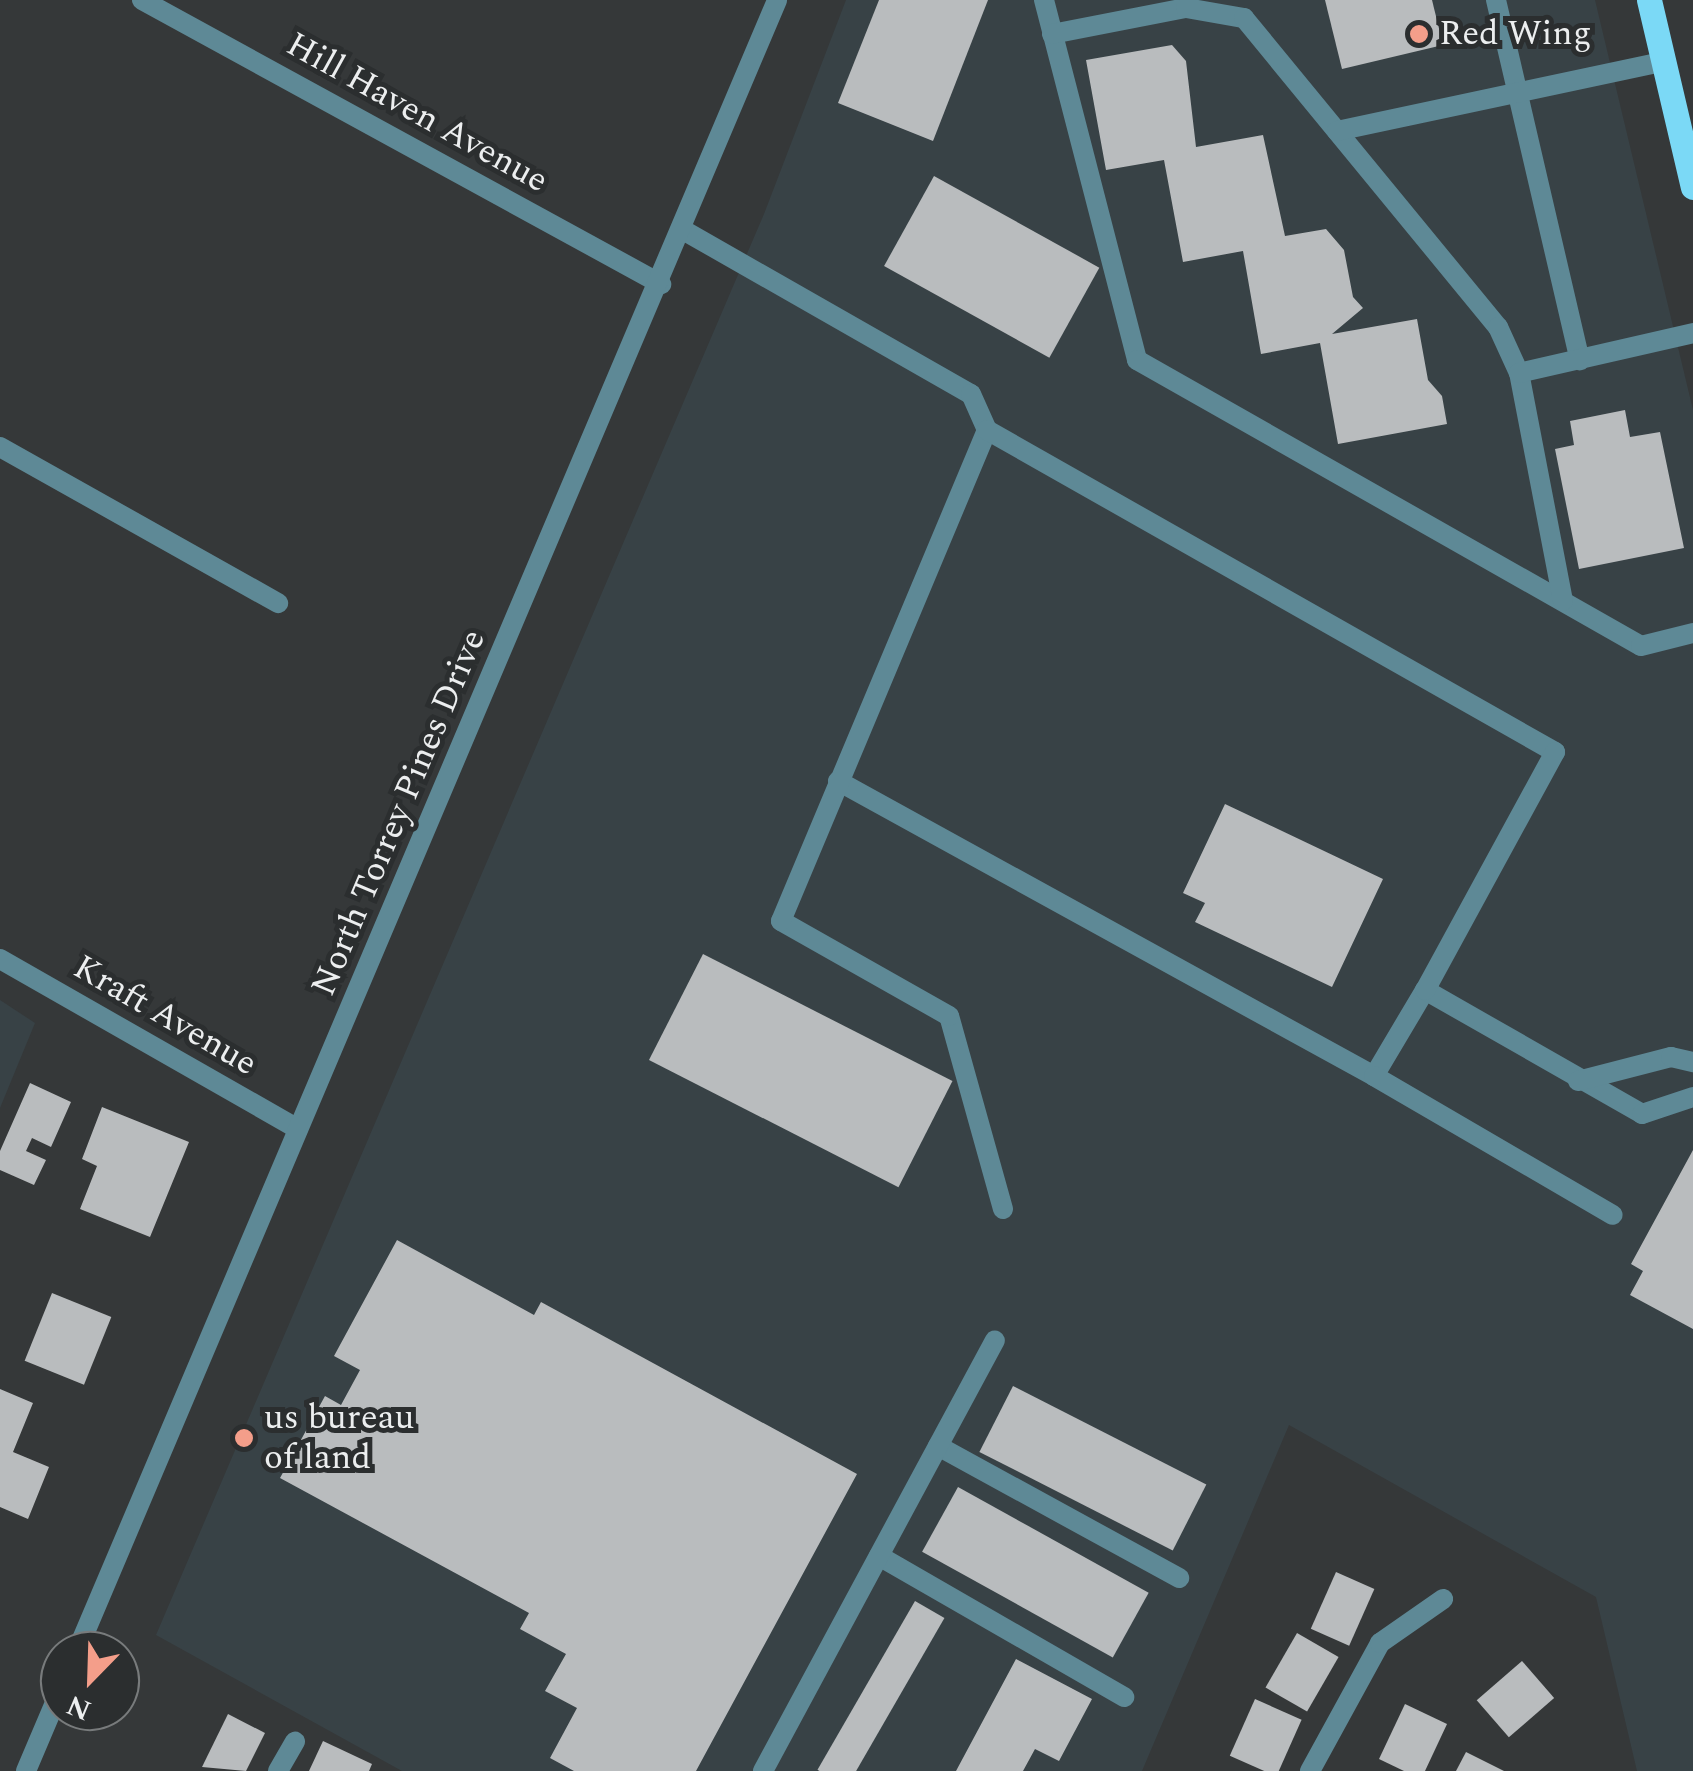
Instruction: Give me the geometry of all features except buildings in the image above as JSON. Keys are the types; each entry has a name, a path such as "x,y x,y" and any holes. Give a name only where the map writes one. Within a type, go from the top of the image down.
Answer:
{"main road":[{"path":"1648,0 1693,187"}],"street":[{"name":"Hill Haven Avenue","path":"142,0 660,284"},
{"name":"North Torrey Pines Drive","path":"85,1631 660,284 776,0"},
{"path":"1044,0 1137,360 1641,646 1693,634"},
{"path":"1496,0 1580,360"},
{"path":"1052,34 1186,8 1244,18 1498,327 1519,372 1562,601"},
{"path":"1338,131 1663,62"},
{"path":"682,230 972,394 987,430 1555,752 1374,1076"},
{"path":"1519,372 1693,334"},
{"path":"987,430 780,921 949,1016 1003,1209"},
{"path":"0,448 278,602"},
{"path":"838,781 1374,1076 1612,1215"},
{"name":"Kraft Avenue","path":"0,959 298,1129"},
{"path":"1424,990 1578,1082 1642,1114 1693,1097"},
{"path":"1578,1082 1671,1056 1693,1062"},
{"path":"764,1771 994,1340"},
{"path":"938,1446 1179,1578"},
{"path":"879,1556 1124,1697"},
{"path":"1310,1771 1380,1643 1443,1599"},
{"path":"26,1771 43,1731"},
{"path":"278,1771 295,1741"}],"shaded area":[{"path":"846,0 1595,0 1693,410 1693,1771 1637,1771 1596,1597 1289,1425 1142,1771 402,1771 156,1635 764,214"},
{"path":"0,1000 35,1023 0,1108"}],"place":[{"name":"Red Wing","path":"1419,34"},
{"name":"us bureau of land","path":"244,1438"}]}
